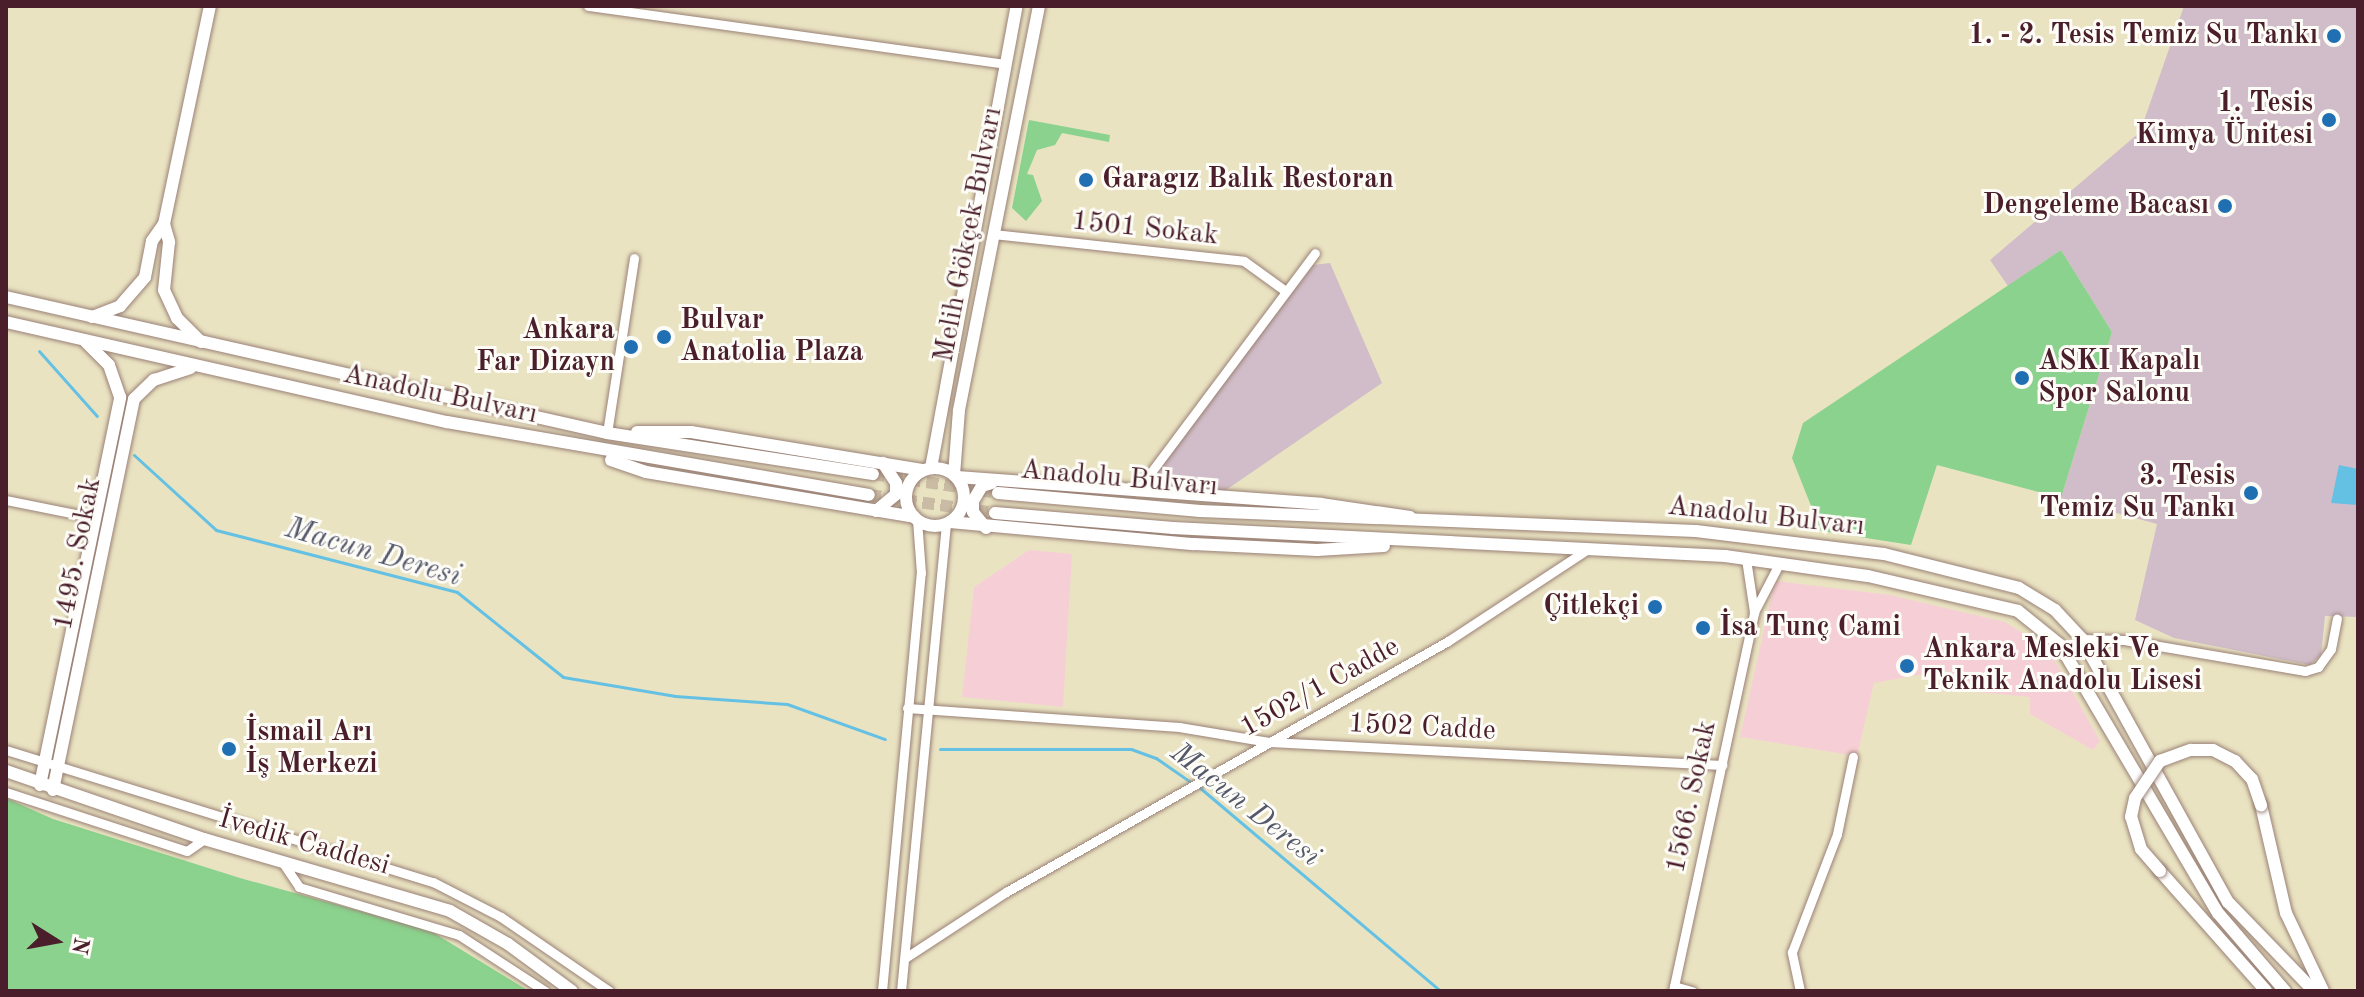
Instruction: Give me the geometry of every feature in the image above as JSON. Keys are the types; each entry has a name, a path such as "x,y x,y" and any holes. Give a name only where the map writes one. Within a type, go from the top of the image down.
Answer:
{"main road":[{"path":"89,317 120,306 145,277 152,241 164,224 210,6"},
{"name":"Melih Gökçek Bulvarı","path":"927,469 1017,6"},
{"name":"Melih Gökçek Bulvarı","path":"956,476 959,410 1039,6"},
{"path":"164,224 169,242 162,276 169,304 202,344"},
{"name":"Anadolu Bulvarı","path":"6,297 202,344 611,433 873,474"},
{"name":"Anadolu Bulvarı","path":"6,322 197,367 574,447 869,495"},
{"name":"1495. Sokak","path":"40,785 120,397 116,380 83,340"},
{"name":"1495. Sokak","path":"53,790 134,399 167,374 197,367"},
{"path":"611,433 691,432 927,469 998,487"},
{"path":"111,441 125,444"},
{"path":"574,447 646,472 986,528 1317,550 1419,541"},
{"path":"876,511 896,494 896,483 883,463"},
{"path":"915,518 906,491 927,469"},
{"path":"948,523 964,501 956,476"},
{"path":"986,528 973,512 973,501 982,486 1137,491 1385,510 1432,522"},
{"name":"Anadolu Bulvarı","path":"998,487 1169,509 1696,531 1884,554 2019,588 2055,610 2082,639 2228,902 2314,991"},
{"name":"Anadolu Bulvarı","path":"995,513 1746,559 1981,600 2018,611 2060,645 2218,913 2285,991"},
{"path":"95,518 109,521"},
{"path":"2266,991 2141,849 2131,817 2135,798 2160,761 2191,750 2213,750 2235,761 2252,779 2286,913 2323,991"},
{"name":"İvedik Caddesi","path":"6,771 53,790 204,839 459,916 572,991"}],"street":[{"path":"588,6 1006,64"},
{"name":"1501 Sokak","path":"993,234 1244,261 1284,290"},
{"path":"1137,491 1284,290 1315,253"},
{"path":"611,433 634,258"},
{"path":"6,500 95,518"},
{"path":"882,991 921,573 915,518"},
{"path":"901,991 948,523"},
{"name":"1502/1 Cadde","path":"905,958 1006,892 1448,641 1589,549"},
{"path":"1746,559 1754,612"},
{"path":"1754,612 1779,564"},
{"name":"1566. Sokak","path":"1674,989 1754,612"},
{"path":"2082,639 2124,640 2305,671 2318,667 2331,649 2337,619"},
{"path":"907,708 929,712"},
{"name":"1502 Cadde","path":"929,712 1179,727 1269,742 1722,765"},
{"path":"6,750 433,882 501,917 609,991"},
{"path":"1800,991 1792,952 1837,834 1853,757"},
{"path":"6,792 187,851 204,839"},
{"path":"283,863 299,887 459,935 545,991"},
{"path":"1674,989 1692,991"}],"shaded area":[{"path":"2184,6 2358,6 2358,617 2325,616 2321,655 2310,665 2174,638 2135,620 2157,524 2061,498 2112,332 2061,250 2008,286 1990,260 2140,132"},
{"path":"1330,263 1382,383 1223,492 1146,486 1313,265"},
{"path":"1029,550 1072,554 1063,707 962,697 974,587"},
{"name":"Ankara Mesleki Ve Teknik Anadolu Lisesi","path":"1775,581 1890,595 2005,622 2037,642 2055,661 2100,741 2093,750 2030,714 2030,697 1944,689 1947,670 1874,683 1857,756 1740,737"}],"green space":[{"path":"1029,120 1110,135 1109,142 1062,133 1055,145 1037,150 1027,174 1033,175 1042,201 1026,221 1012,208"},
{"path":"2061,250 2112,332 2061,498 1937,465 1911,545 1821,531 1792,458 1803,423"},
{"path":"6,798 53,819 240,878 429,930 529,991 6,991"}],"water":[{"path":"2339,465 2358,469 2358,505 2331,503"}],"waterway":[{"name":"Macun Deresi","path":"39,351 97,416"},
{"name":"Macun Deresi","path":"134,455 216,530 457,592 563,677 675,696 787,704 885,739"},
{"name":"Macun Deresi","path":"940,749 1131,749 1156,758 1192,783"},
{"name":"Macun Deresi","path":"1199,787 1440,991"}],"tunnel":[{"path":"873,474 998,493"},
{"path":"869,495 995,513"}],"place":[{"name":"1. - 2. Tesis Temiz Su Tankı","path":"2334,36"},
{"name":"1. Tesis Kimya Ünitesi","path":"2329,120"},
{"name":"Garagız Balık Restoran","path":"1086,180"},
{"name":"Dengeleme Bacası","path":"2225,206"},
{"name":"Bulvar Anatolia Plaza","path":"664,337"},
{"name":"Ankara Far Dizayn","path":"631,347"},
{"name":"ASKI Kapalı Spor Salonu","path":"2022,378"},
{"name":"3. Tesis Temiz Su Tankı","path":"2251,493"},
{"name":"Çitlekçi","path":"1655,607"},
{"name":"İsa Tunç Cami","path":"1703,628"},
{"name":"Ankara Mesleki Ve Teknik Anadolu Lisesi","path":"1907,666"},
{"name":"İsmail Arı İş Merkezi","path":"229,749"}]}
